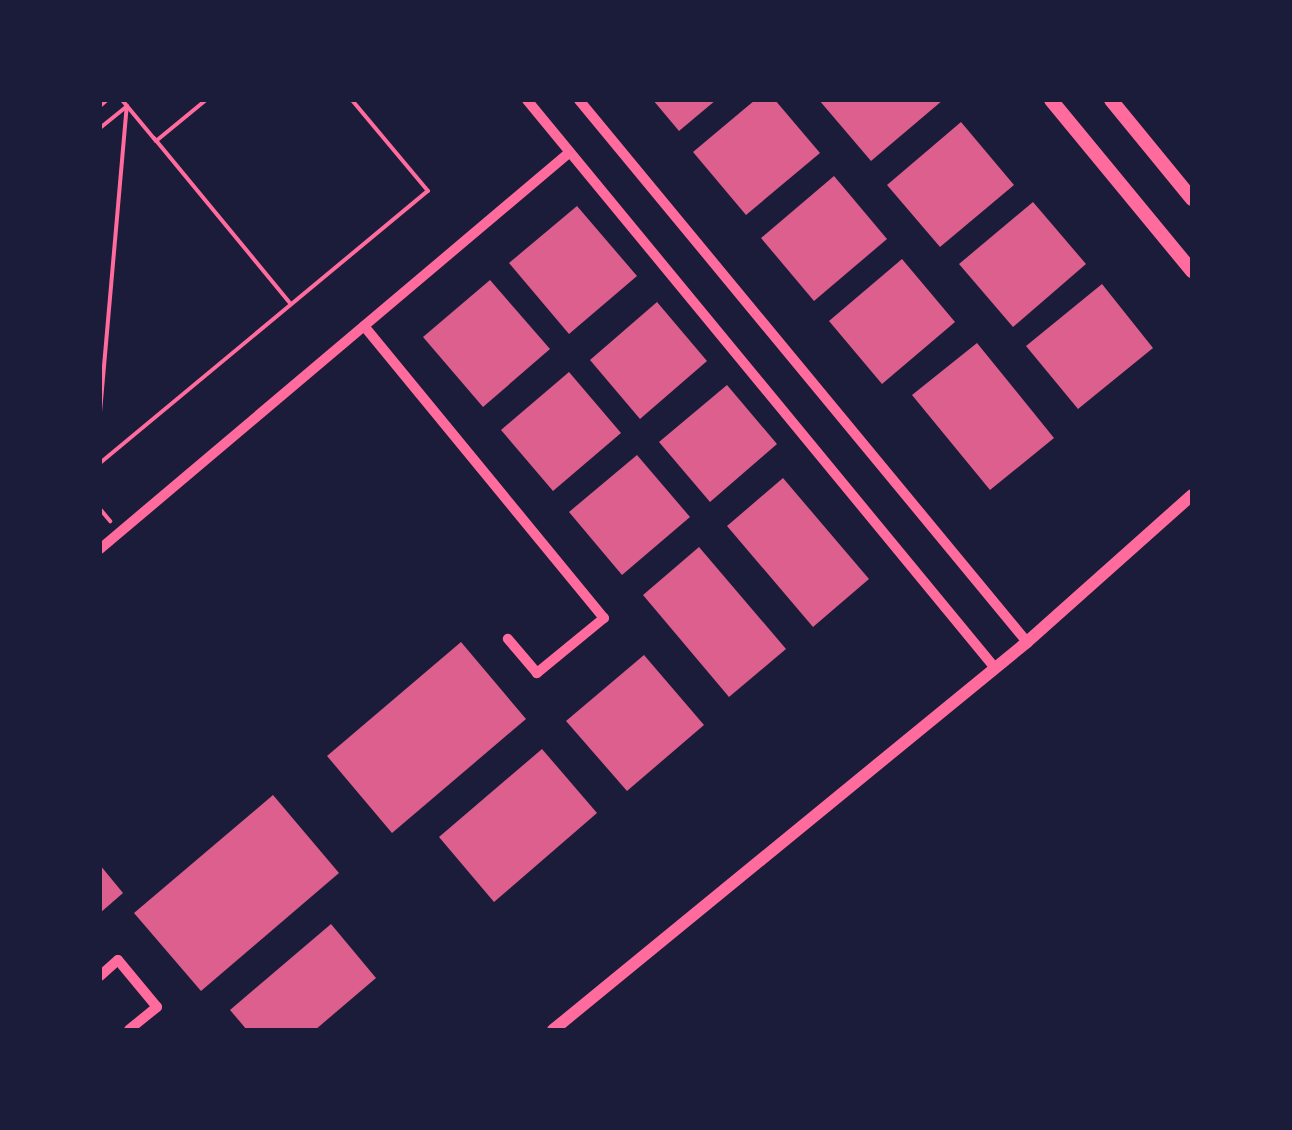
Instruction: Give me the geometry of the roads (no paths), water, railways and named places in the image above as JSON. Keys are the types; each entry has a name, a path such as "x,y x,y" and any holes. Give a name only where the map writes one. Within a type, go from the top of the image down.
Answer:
{"main road":[{"path":"1051,100 1192,271"},
{"path":"1111,100 1192,198"}],"street":[{"path":"527,100 995,668"},
{"path":"579,100 1027,642"},
{"path":"100,549 570,152"},
{"path":"364,326 604,618 537,674 508,639"},
{"path":"553,1030 1027,642 1192,495"},
{"path":"100,976 118,960 157,1006 129,1030"}]}
